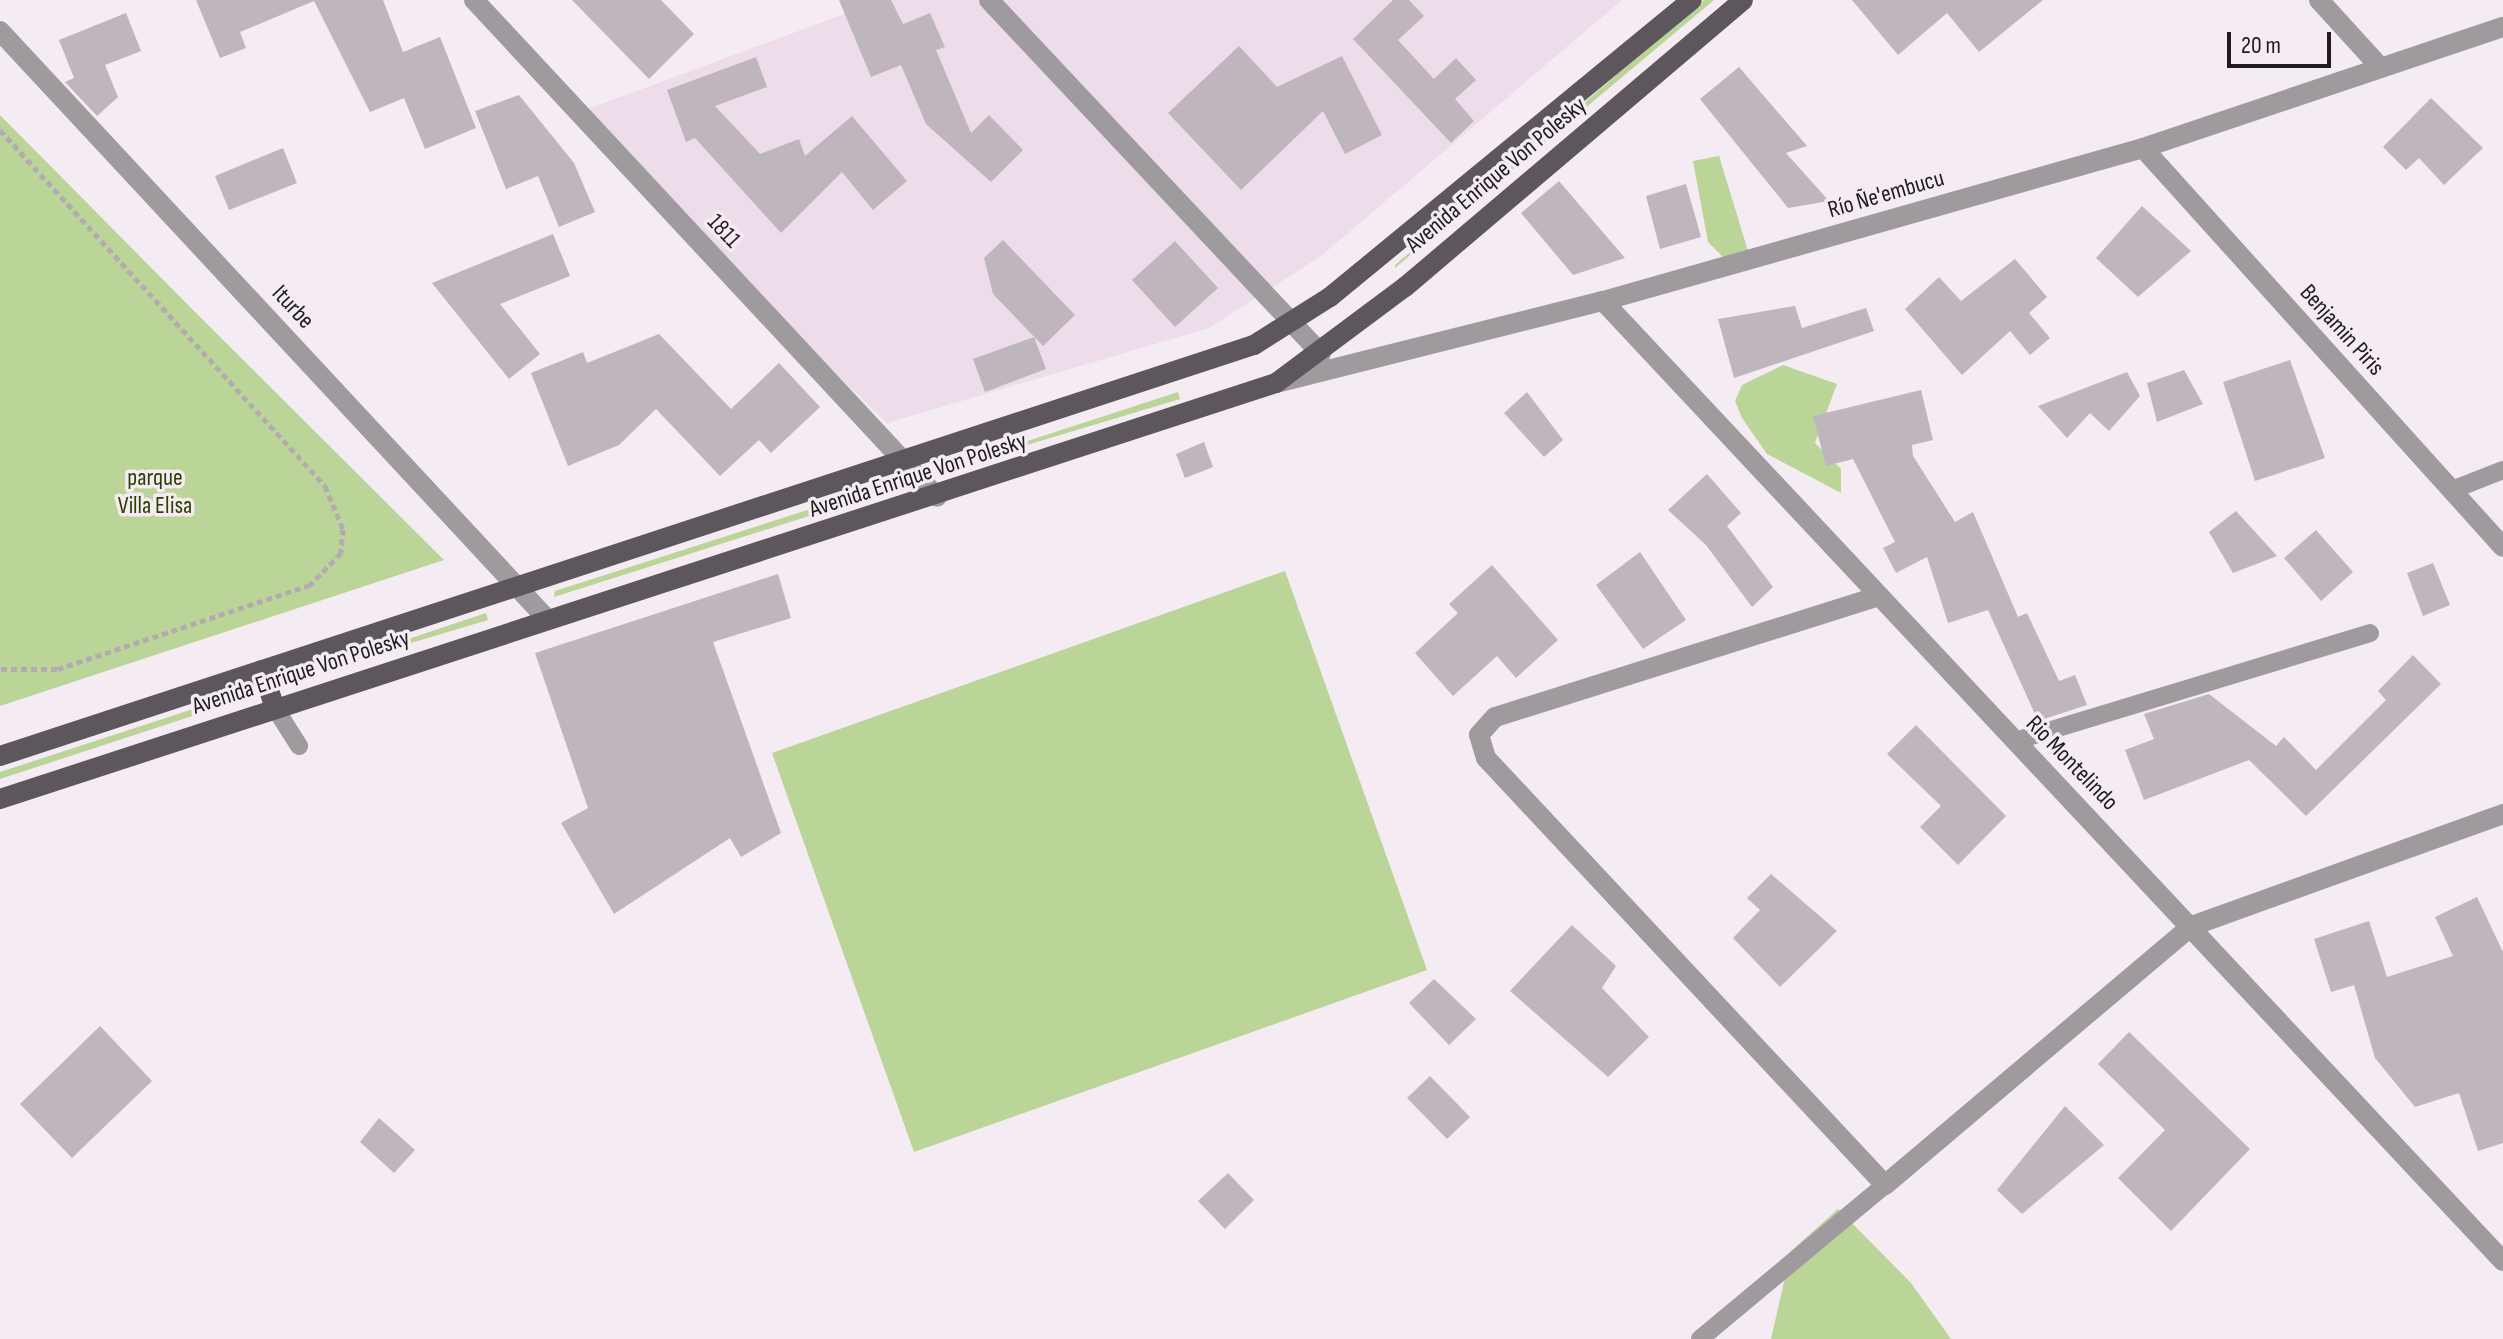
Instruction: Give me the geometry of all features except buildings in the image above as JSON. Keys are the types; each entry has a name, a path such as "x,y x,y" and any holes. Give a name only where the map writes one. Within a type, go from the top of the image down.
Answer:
{"main road":[{"name":"Avenida Enrique Von Polesky","path":"0,756 1173,374 1294,323 1692,0"},
{"name":"Avenida Enrique Von Polesky","path":"0,799 547,619 937,497 1276,383 1321,354 1743,0"},
{"path":"262,670 275,708"}],"street":[{"name":"1811","path":"474,0 937,497"},
{"path":"989,0 1321,354"},
{"path":"2319,0 2380,67"},
{"name":"Río Ñe'embucu","path":"1276,383 1603,301 2143,148 2502,27"},
{"name":"Iturbe","path":"0,31 547,619"},
{"name":"Benjamin Piris","path":"2143,148 2503,547"},
{"name":"Rio Montelindo","path":"1603,301 1876,597 2192,926 2503,1261"},
{"path":"1876,597 1495,717 1479,735 1486,758 1885,1185 2192,926 2503,814"}],"lane":[{"path":"2452,490 2503,470"},
{"path":"2015,741 2370,633"},
{"path":"275,708 299,746"},
{"path":"1700,1339 1885,1185"}],"path":[{"path":"0,130 325,486 343,529 341,553 310,585 57,669 0,669"}],"shaded area":[{"path":"882,0 1622,0 1321,256 1209,328 887,423 569,116"}],"green space":[{"path":"1704,0 1714,0 1395,268 1395,265"},
{"name":"parque Villa Elisa","path":"0,115 194,311 444,560 0,706"},
{"path":"1719,156 1748,251 1727,261 1708,242 1693,161"},
{"path":"1783,365 1837,384 1815,443 1841,469 1841,493 1767,454 1742,418 1735,401 1742,385"},
{"path":"1178,392 1180,399 970,462 972,459"},
{"path":"873,489 875,495 554,597 555,591"},
{"path":"1285,571 1427,970 914,1152 772,753"},
{"path":"486,613 488,620 331,667 334,664"},
{"path":"224,699 226,705 0,779 0,772"},
{"path":"1838,1209 1911,1283 1951,1339 1771,1339 1791,1251"}]}
